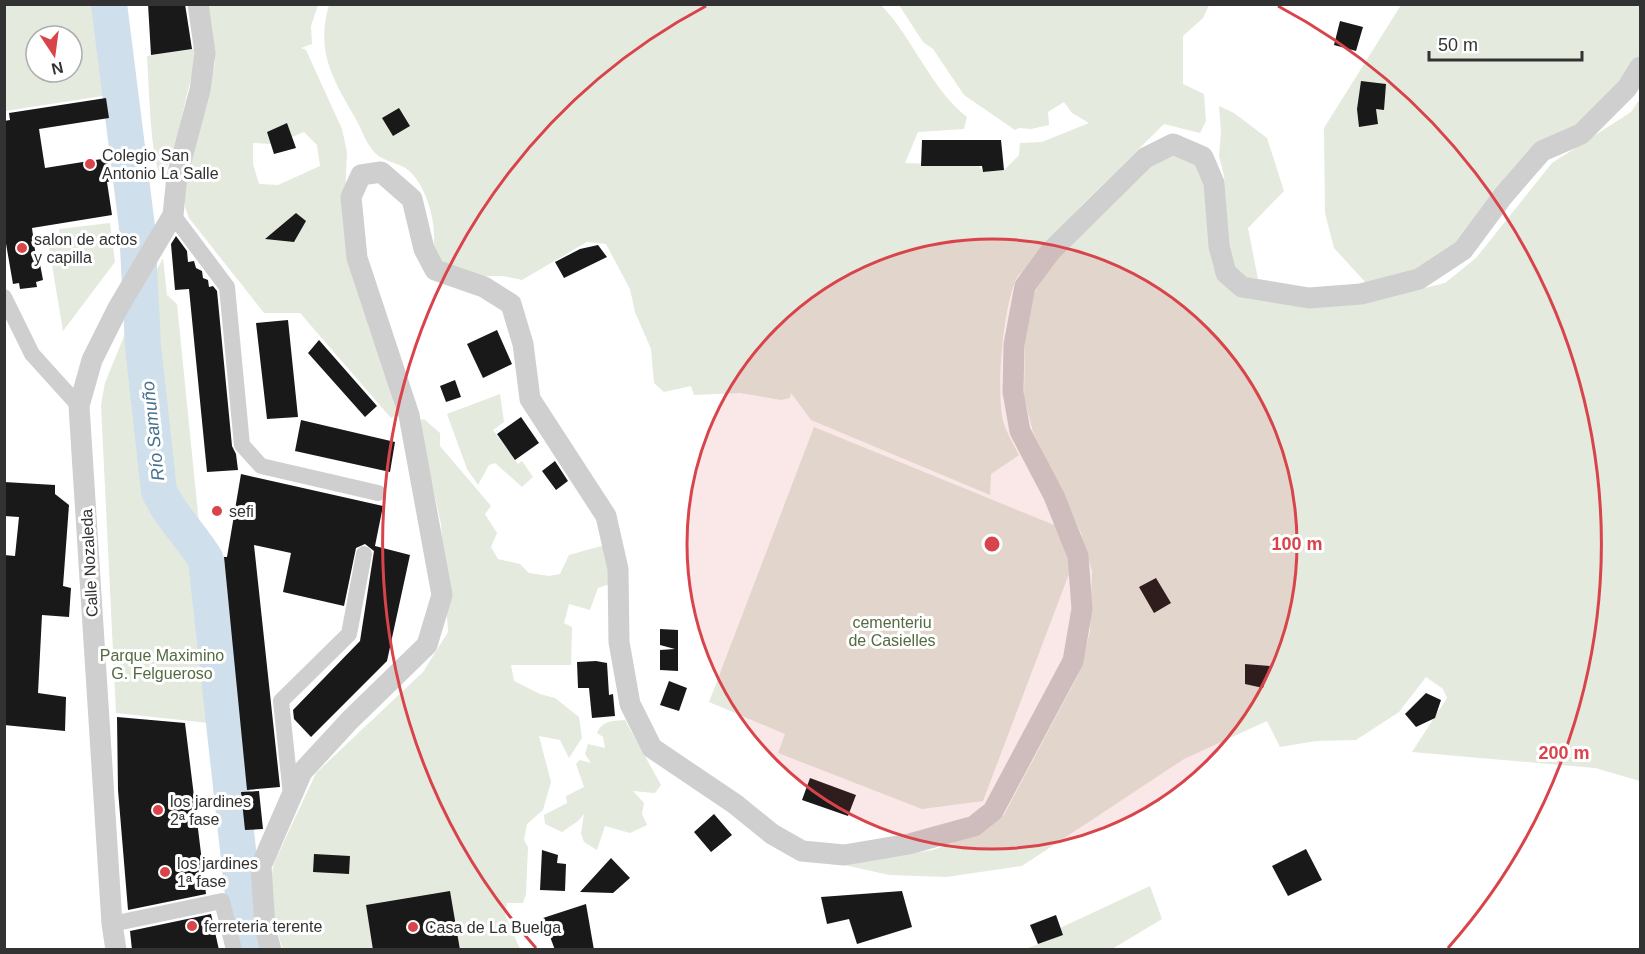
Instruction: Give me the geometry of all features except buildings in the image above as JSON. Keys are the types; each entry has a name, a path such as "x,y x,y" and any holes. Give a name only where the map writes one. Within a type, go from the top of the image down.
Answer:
{"street":[{"name":"Calle Nozaleda","path":"116,950 112,924 79,406 92,360 173,207 200,90 205,53 198,4"},
{"path":"271,950 265,928 261,866 302,772 350,720 427,645 442,596 409,415 357,258 351,198 361,175 381,172 412,199 424,249 435,270 484,287 511,304 524,344 530,399 606,516 618,569 619,642 630,704 652,748 735,804 782,840 802,851 844,855 909,844 974,826 993,811 1072,661 1082,609 1078,556 1054,496 1020,431 1012,392 1014,345 1025,286 1050,252 1144,158 1173,144 1203,157 1214,183 1219,246 1226,273 1242,288 1309,298 1361,294 1419,279 1463,249 1503,196 1542,152 1581,134 1627,88 1641,67"},
{"path":"173,207 227,287 242,445 261,466 378,493"},
{"path":"4,297 32,354 79,406"},
{"path":"291,796 282,701 349,634 364,554"},
{"path":"112,924 222,901 234,950"}],"green space":[{"path":"5,4 95,5 109,95 5,111"},
{"path":"208,5 318,5 311,26 312,44 301,48 306,50 342,129 347,152 345,199 376,339 397,414 391,418 300,313 264,313 189,218 185,207 184,190 215,63","holes":["287,123 292,137 304,132 317,145 320,166 278,185 259,184 253,164 253,143 271,144 267,132"]},
{"path":"329,5 881,5 903,32 942,92 967,117 964,129 918,132 905,163 979,166 983,172 1004,170 1019,155 1020,143 1042,142 1089,123 1072,113 1064,102 1048,112 1049,125 1015,130 964,95 933,49 923,42 899,5 1209,5 1203,18 1183,36 1183,84 1204,94 1206,121 1200,133 1164,124 1081,206 1017,277 1005,325 1000,385 1003,421 1019,455 991,474 990,495 811,420 791,393 790,398 781,400 740,393 694,395 691,386 664,392 654,383 651,349 635,312 630,289 606,244 587,242 522,280 503,276 483,276 445,268 433,250 434,230 430,207 421,186 408,170 379,156 372,150 334,79 329,66 324,37"},
{"path":"1401,5 1640,5 1640,53 1629,72 1460,242 1418,272 1367,284 1334,248 1325,213 1324,128"},
{"path":"198,48 178,133 165,173 160,174 152,135 147,56"},
{"path":"1640,99 1640,781 1595,768 1412,752 1447,698 1443,689 1426,677 1399,712 1356,740 1316,741 1280,747 1267,721 1184,759 1022,866 946,877 889,875 840,864 933,850 980,833 1004,815 1078,675 1090,632 1092,571 1081,533 1033,432 1024,397 1025,344 1031,298 1051,265 1151,165 1180,153 1203,170 1213,266 1222,281 1387,297 1445,283 1476,258 1552,163 1631,112"},
{"path":"1219,106 1234,113 1267,138 1284,191 1248,228 1258,279 1241,277 1230,267 1224,176 1219,156 1221,132"},
{"path":"110,223 115,262 63,331 49,247 61,244 59,229"},
{"path":"163,258 167,295 177,304 200,534 162,498 141,300"},
{"name":"Parque Maximino G. Felgueroso","path":"131,319 146,506 191,546 202,569 218,724 116,713 101,405 105,383"},
{"path":"500,394 504,422 493,430 518,464 522,461 533,477 522,487 495,463 489,465 478,485 467,469 447,414"},
{"path":"424,419 440,433 440,446 491,506 485,514 497,533 491,547 498,559 520,564 529,573 549,576 560,574 569,555 605,545 610,584 598,588 590,610 569,604 564,623 572,627 571,665 511,665 514,681 540,694 555,698 579,717 582,738 569,758 560,740 539,736 551,782 543,810 527,824 524,840 528,847 526,894 523,903 507,903 505,914 520,949 283,950 272,906 271,884 274,863 316,773 423,672 448,632 441,524 418,421"},
{"name":"cementeriu de Casielles","path":"814,427 1059,527 1072,566 983,801 922,809 778,753 785,734 709,702"},
{"path":"625,720 661,785 655,793 633,791 644,803 642,814 647,825 630,833 605,826 597,850 584,842 581,833 584,814 562,832 545,824 544,815 567,803 566,796 584,787 576,764 580,760 591,763 585,754 588,744 605,748 603,737 597,733 599,729 608,722"},
{"path":"1150,886 1162,919 1112,949 1023,950 1062,935 1060,928"}],"waterway":[{"name":"Río Samuño","path":"109,4 137,227 143,346 159,491 169,509 206,560 245,913 254,950"}],"place":[{"name":"Colegio San Antonio La Salle","path":"90,164"},
{"name":"salon de actos y capilla","path":"22,248"},
{"name":"sefi","path":"217,511"},
{"name":"los jardines 2ª fase","path":"158,810"},
{"name":"los jardines 1ª fase","path":"165,872"},
{"name":"ferreteria terente","path":"192,926"},
{"name":"Casa de La Buelga","path":"413,927"}]}
